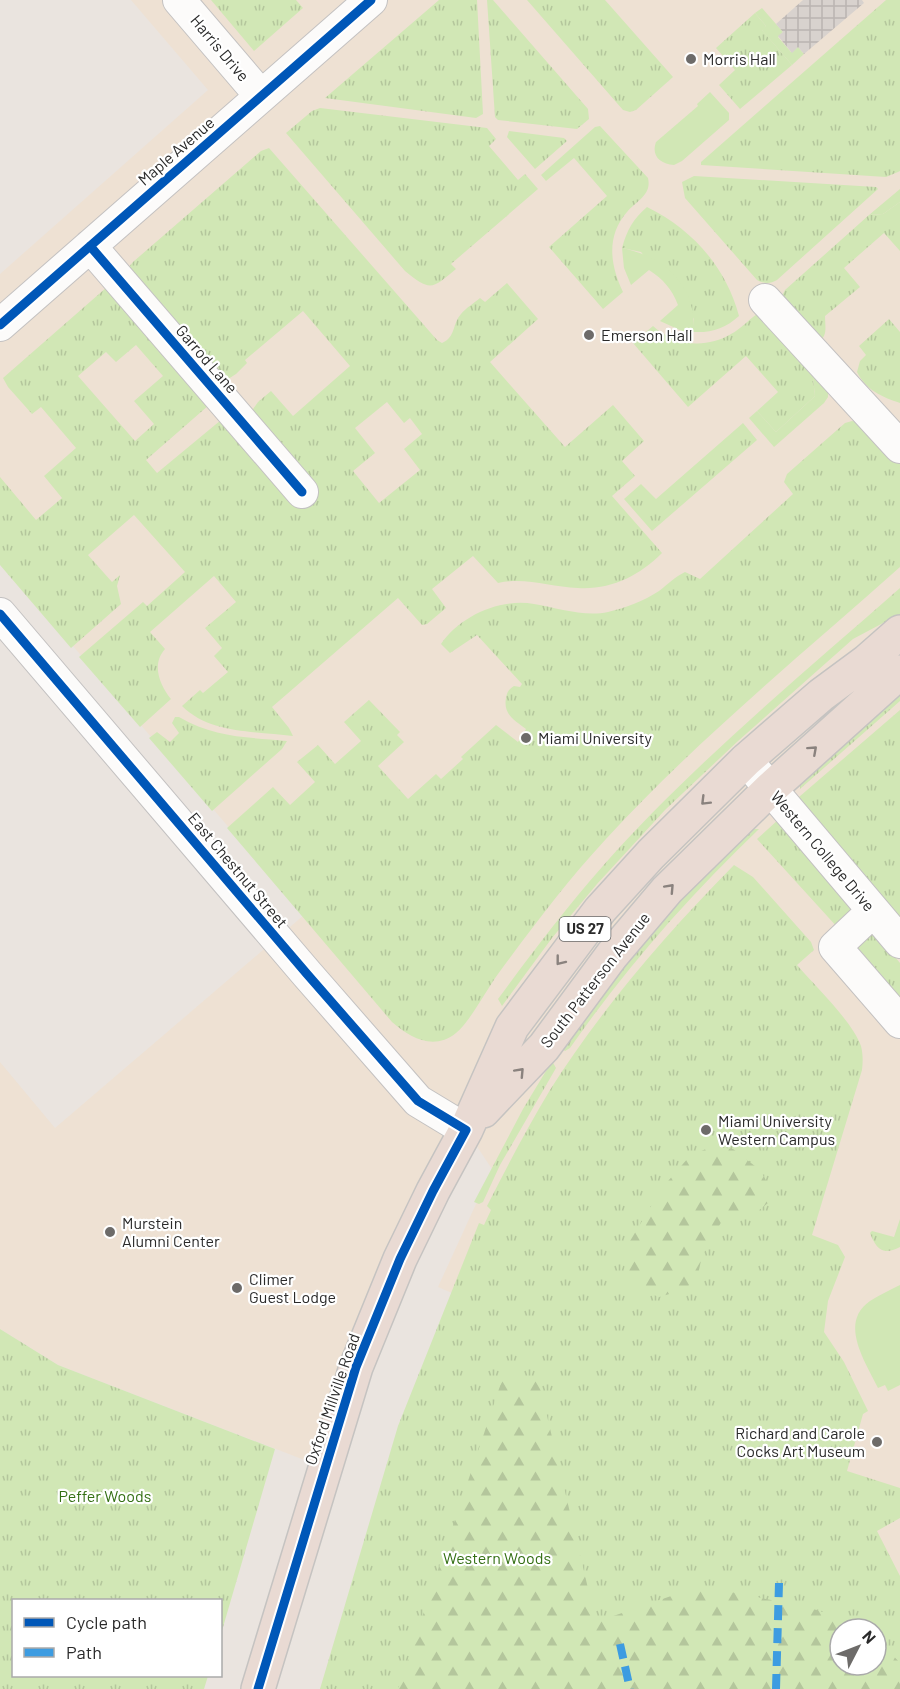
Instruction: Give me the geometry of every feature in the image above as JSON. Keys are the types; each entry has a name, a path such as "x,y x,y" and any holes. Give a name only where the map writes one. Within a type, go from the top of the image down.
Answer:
{"highway":[{"name":"US 27","path":"466,1130 512,1027 607,902 651,854 746,759 900,632"},
{"name":"South Patterson Avenue","path":"466,1130 544,1047 612,955 667,890 770,789 900,672"},
{"name":"Oxford Millville Road","path":"258,1689 356,1367 400,1259 466,1130"}],"street":[{"name":"Harris Drive","path":"179,0 261,96"},
{"name":"Maple Avenue","path":"0,325 371,0"},
{"name":"Garrod Lane","path":"90,246 302,492"},
{"path":"765,300 900,447"},
{"name":"East Chestnut Street","path":"0,614 418,1101 466,1130"},
{"name":"Western College Drive","path":"746,759 900,942"},
{"path":"873,911 835,947 900,1022"}],"shaded area":[{"name":"Miami University","path":"131,0 900,0 900,1689 320,1689 452,1293 438,1287 492,1169 466,1130 325,1468 58,1365 0,1329 0,1062 55,1128 304,915 0,561 0,274 208,90"},
{"path":"803,0 862,0 864,3 804,54 798,47 792,53 778,36 783,32 776,24"}],"green space":[{"path":"211,0 296,0 303,8 254,51"},
{"path":"439,0 477,0 483,114 476,118 325,98"},
{"path":"487,0 493,0 588,109 589,119 577,129 498,120 495,117"},
{"path":"527,0 605,0 673,77 636,110 630,112 623,110"},
{"path":"886,0 900,0 900,171 886,177 701,165 701,162"},
{"path":"762,8 783,32 778,37 791,52 798,47 804,54 792,65 761,29 766,26 755,13"},
{"path":"755,13 766,26 762,30 792,65 740,109 719,85 735,70 716,48"},
{"path":"710,92 729,113 729,120 682,161 674,165 661,161 656,155 656,142 698,106 697,104"},
{"path":"320,108 487,128 496,139 489,146 518,180 525,174 538,189 451,264 456,269 442,281 426,285 405,271 286,133 312,111"},
{"path":"600,126 648,178 649,184 642,197 620,221 616,231 612,251 613,261 623,292 603,309 549,247 607,196 574,158 546,181 541,175 595,127"},
{"path":"509,131 564,138 567,141 535,169 507,137"},
{"path":"269,148 442,343 450,337 458,318 465,310 480,298 485,302 507,283 538,319 490,362 565,447 613,405 644,441 622,461 635,476 612,496 662,553 644,568 624,580 590,588 518,581 498,583 473,556 432,589 446,608 427,624 422,625 398,598 272,707 293,736 234,730 219,726 193,715 182,706 200,690 203,693 228,672 214,656 222,648 205,628 236,602 214,576 150,632 165,649 158,662 158,668 163,688 171,699 140,727 79,657 143,602 147,606 185,572 134,515 88,555 112,582 120,575 117,586 121,604 71,648 0,565 0,477 36,520 62,498 44,476 76,448 41,407 32,414 3,378 107,287 209,405 146,460 157,473 221,420 251,412 258,402 271,391 293,416 350,366 303,311 245,360 247,363 225,381 127,269 261,151","holes":["136,345 163,376 134,401 154,424 135,441 78,376 106,352 116,362","387,402 404,423 410,418 422,434 404,449 420,470 379,503 353,471 375,453 355,428"]},
{"path":"694,176 876,187 878,189 777,280 767,283 757,280 685,198 682,182"},
{"path":"900,189 900,202 883,214 869,215"},
{"path":"900,202 900,251 884,233 844,268 860,287 825,316 825,333 819,342 782,296 785,290 869,215 883,214"},
{"path":"647,207 679,226 705,251 716,266 733,298 739,316 729,324 706,332 694,332 694,319 641,252 622,248 631,225"},
{"path":"622,248 652,258 675,276 690,301 694,332 682,331 660,321 678,305 673,294 663,281 649,270 631,285 624,268"},
{"path":"757,314 819,371 813,378 815,396 776,432 757,411 778,392 746,356 688,407 633,343 653,326 661,333 680,341 711,342 735,332"},
{"path":"889,319 900,332 900,403 875,392 865,384 857,372 860,361 866,355 859,346"},
{"path":"815,375 828,390 828,397 774,447 749,418 757,411 776,432 815,396 813,378"},
{"path":"852,421 860,423 873,432 900,464 900,567 712,733 640,803 564,888 456,1033 448,1038 431,1042 414,1037 399,1028 227,828 273,787 290,805 315,782 297,762 318,745 335,764 361,741 344,722 369,700 400,732 397,735 404,742 378,766 408,799 436,774 441,779 496,725 518,742 526,729 510,716 506,708 506,696 514,686 520,687 522,684 477,635 450,653 441,644 449,634 470,617 508,604 534,604 580,613 608,612 641,601 685,572 700,579 793,494 784,482 787,474 845,423"},
{"path":"743,423 757,440 652,531 624,499 641,484 656,499"},
{"path":"900,588 900,614 853,639 738,741 665,810 597,884 552,938 502,1006 498,999 562,915 636,829 746,723"},
{"path":"900,690 900,701 800,789 800,784"},
{"path":"900,710 900,926 801,804 799,797"},
{"path":"175,717 218,733 287,741 282,749 212,811 149,738 157,732 170,742 179,733 172,723"},
{"path":"779,819 900,963 900,1002 838,928 757,839"},
{"path":"759,829 659,934 570,1048 565,1051 561,1048 626,962 670,910 746,832"},
{"name":"Miami University Western Campus","path":"734,865 753,877 811,942 814,950 797,965 842,1015 861,1046 862,1070 812,1235 838,1245 845,1257 828,1301 824,1332 844,1362 868,1411 863,1414 847,1471 900,1488 900,1518 877,1531 900,1576 900,1689 320,1689 398,1426 479,1223 484,1225 491,1210 487,1206 550,1090 613,1001 660,945"},
{"path":"552,1061 556,1068 500,1165 483,1202 479,1204 474,1202 523,1109"},
{"path":"712,1146 733,1149 760,1170 771,1189 768,1203 754,1214 737,1211 723,1219 702,1256 697,1279 683,1290 659,1297 633,1287 625,1274 624,1251 662,1188 689,1157"},
{"path":"900,1219 900,1247 885,1251 878,1247 870,1233 872,1231 894,1237"},
{"path":"900,1285 900,1385 888,1391 885,1385 878,1388 862,1355 855,1332 856,1320 861,1310 870,1301"},
{"name":"Peffer Woods","path":"0,1329 58,1365 275,1449 222,1631 222,1599 12,1599 12,1677 208,1677 204,1689 0,1689"},
{"name":"Western Woods","path":"538,1378 596,1622 700,1586 807,1607 838,1617 828,1617 828,1677 888,1677 888,1650 900,1663 900,1689 398,1689 502,1380"}],"marked path":[{"path":"776,1689 779,1583"},
{"path":"620,1644 630,1689"}],"cycle path":[{"path":"0,325 371,0"},
{"path":"90,246 302,492"},
{"path":"0,614 418,1101 466,1130 400,1259 356,1367 258,1689"}],"place":[{"name":"Morris Hall","path":"691,59"},
{"name":"Emerson Hall","path":"589,335"},
{"name":"Miami University","path":"526,738"},
{"name":"Miami University Western Campus","path":"706,1130"},
{"name":"Murstein Alumni Center","path":"110,1232"},
{"name":"Climer Guest Lodge","path":"237,1288"},
{"name":"Richard and Carole Cocks Art Museum","path":"877,1442"}]}
